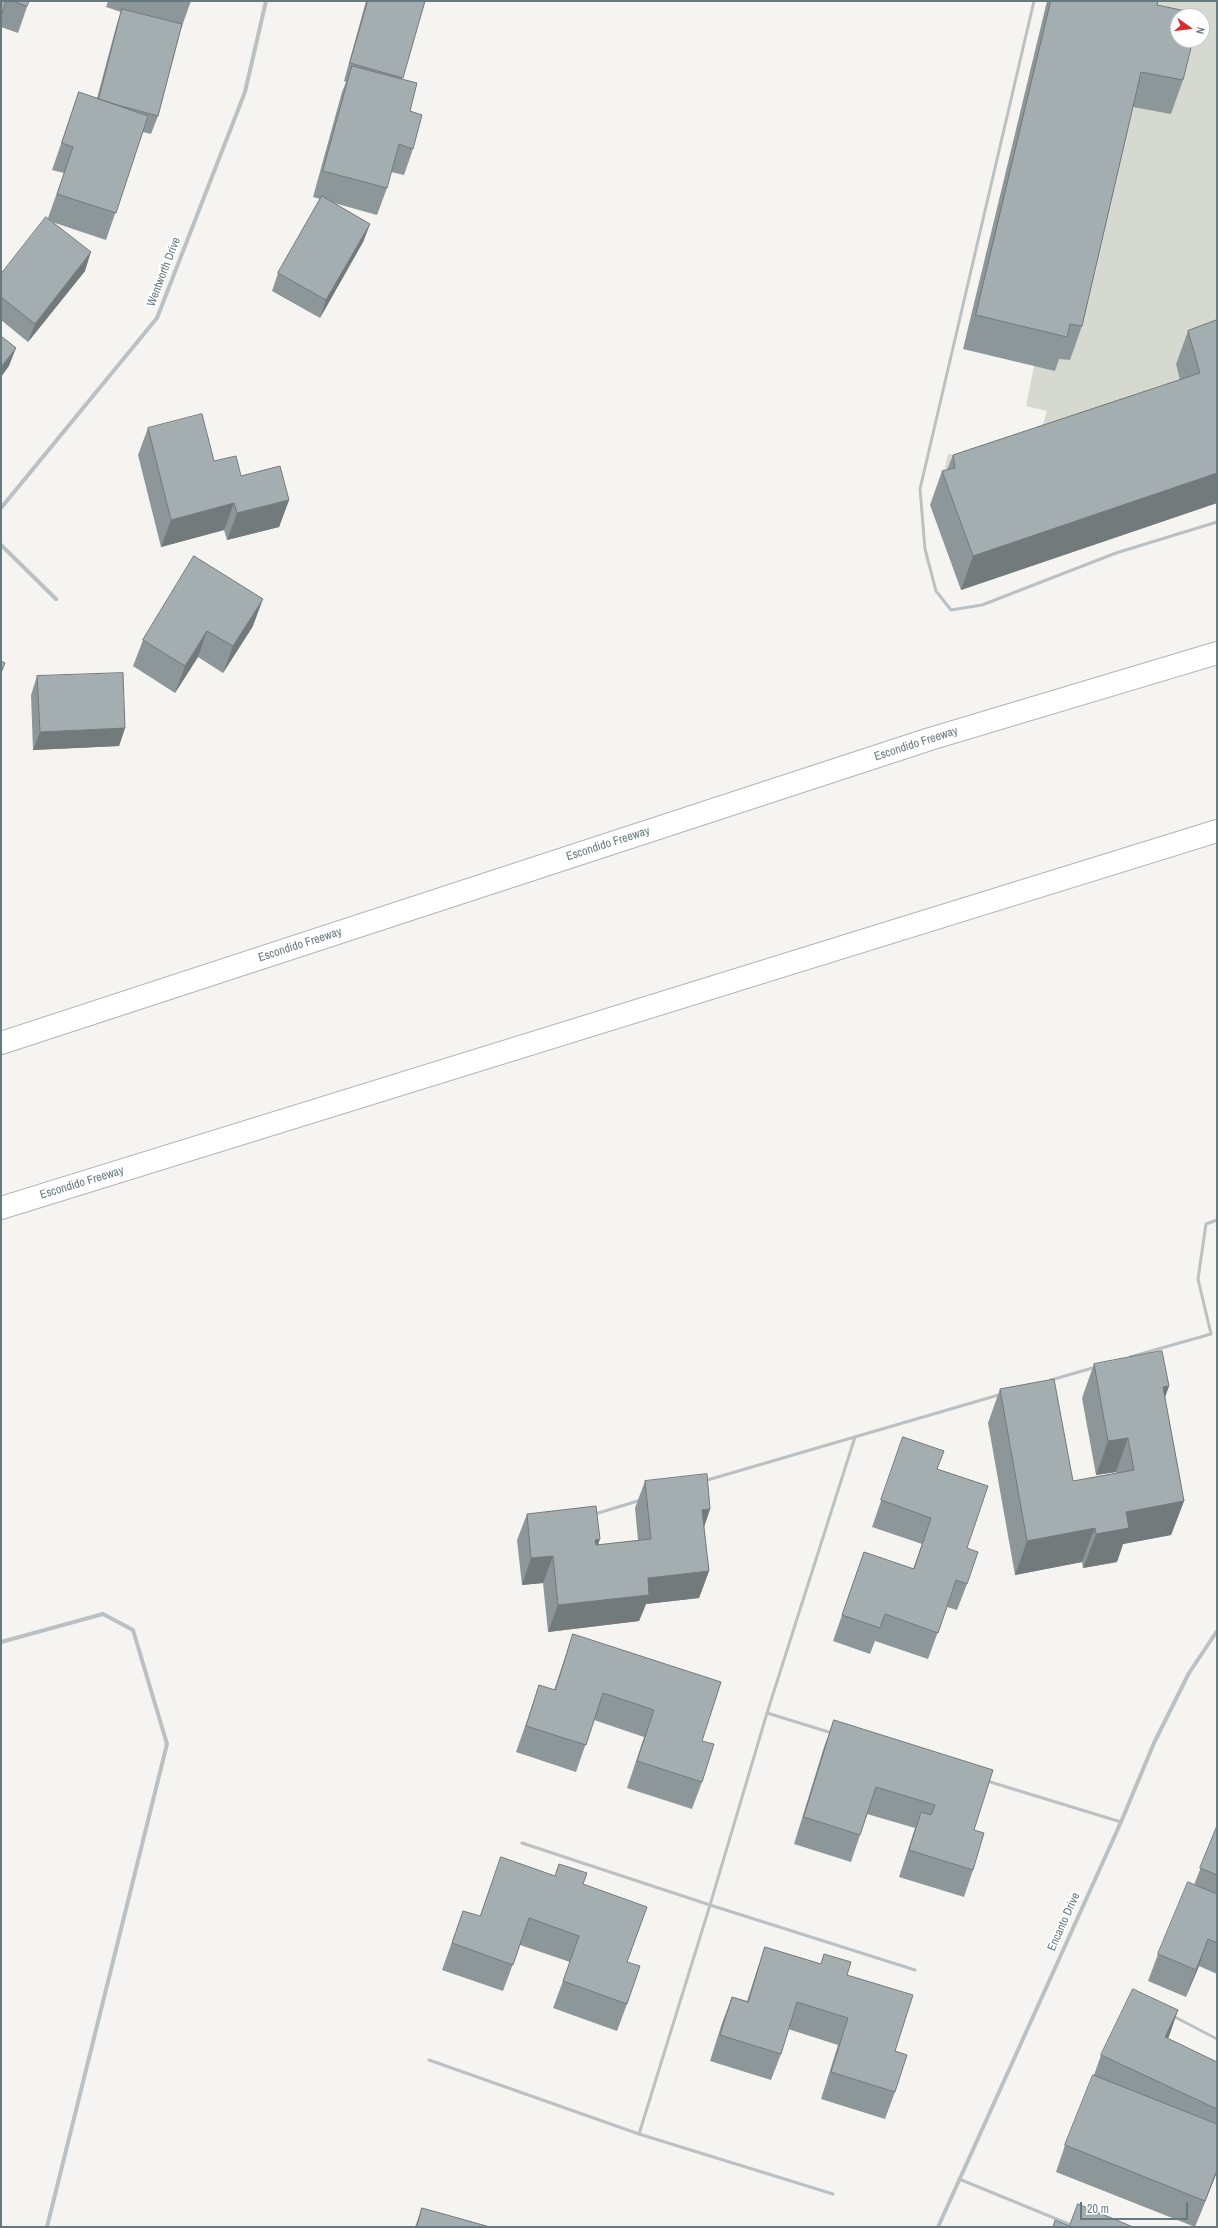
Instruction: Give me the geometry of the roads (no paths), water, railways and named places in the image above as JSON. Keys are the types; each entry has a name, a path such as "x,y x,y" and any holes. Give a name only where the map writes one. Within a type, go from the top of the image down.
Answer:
{"highway":[{"name":"Escondido Freeway","path":"1,1043 923,741 1217,653"},
{"name":"Escondido Freeway","path":"1,1208 1217,831"}],"street":[{"name":"Wentworth Drive","path":"1,508 157,318 245,92 266,1"},
{"path":"1,545 56,599"},
{"path":"1,1642 103,1614 133,1630 167,1744 47,2227"},
{"name":"Encanto Drive","path":"938,2227 1121,1822 1154,1743 1189,1673 1217,1631"}],"lane":[{"path":"1034,1 920,489 925,549 936,591 951,610 982,605 1116,553 1217,522"},
{"path":"1128,1358 1211,1334 1198,1279 1206,1224 1217,1220"},
{"path":"1044,1382 1097,1367"},
{"path":"703,1482 1007,1393"},
{"path":"639,2134 710,1905 767,1713 855,1437"},
{"path":"589,1515 642,1500"},
{"path":"767,1713 839,1735"},
{"path":"984,1780 1121,1822"},
{"path":"522,1842 710,1905 915,1970"},
{"path":"1170,2015 1217,2039"},
{"path":"428,2060 639,2134 833,2194"},
{"path":"959,2179 1076,2227"}]}
